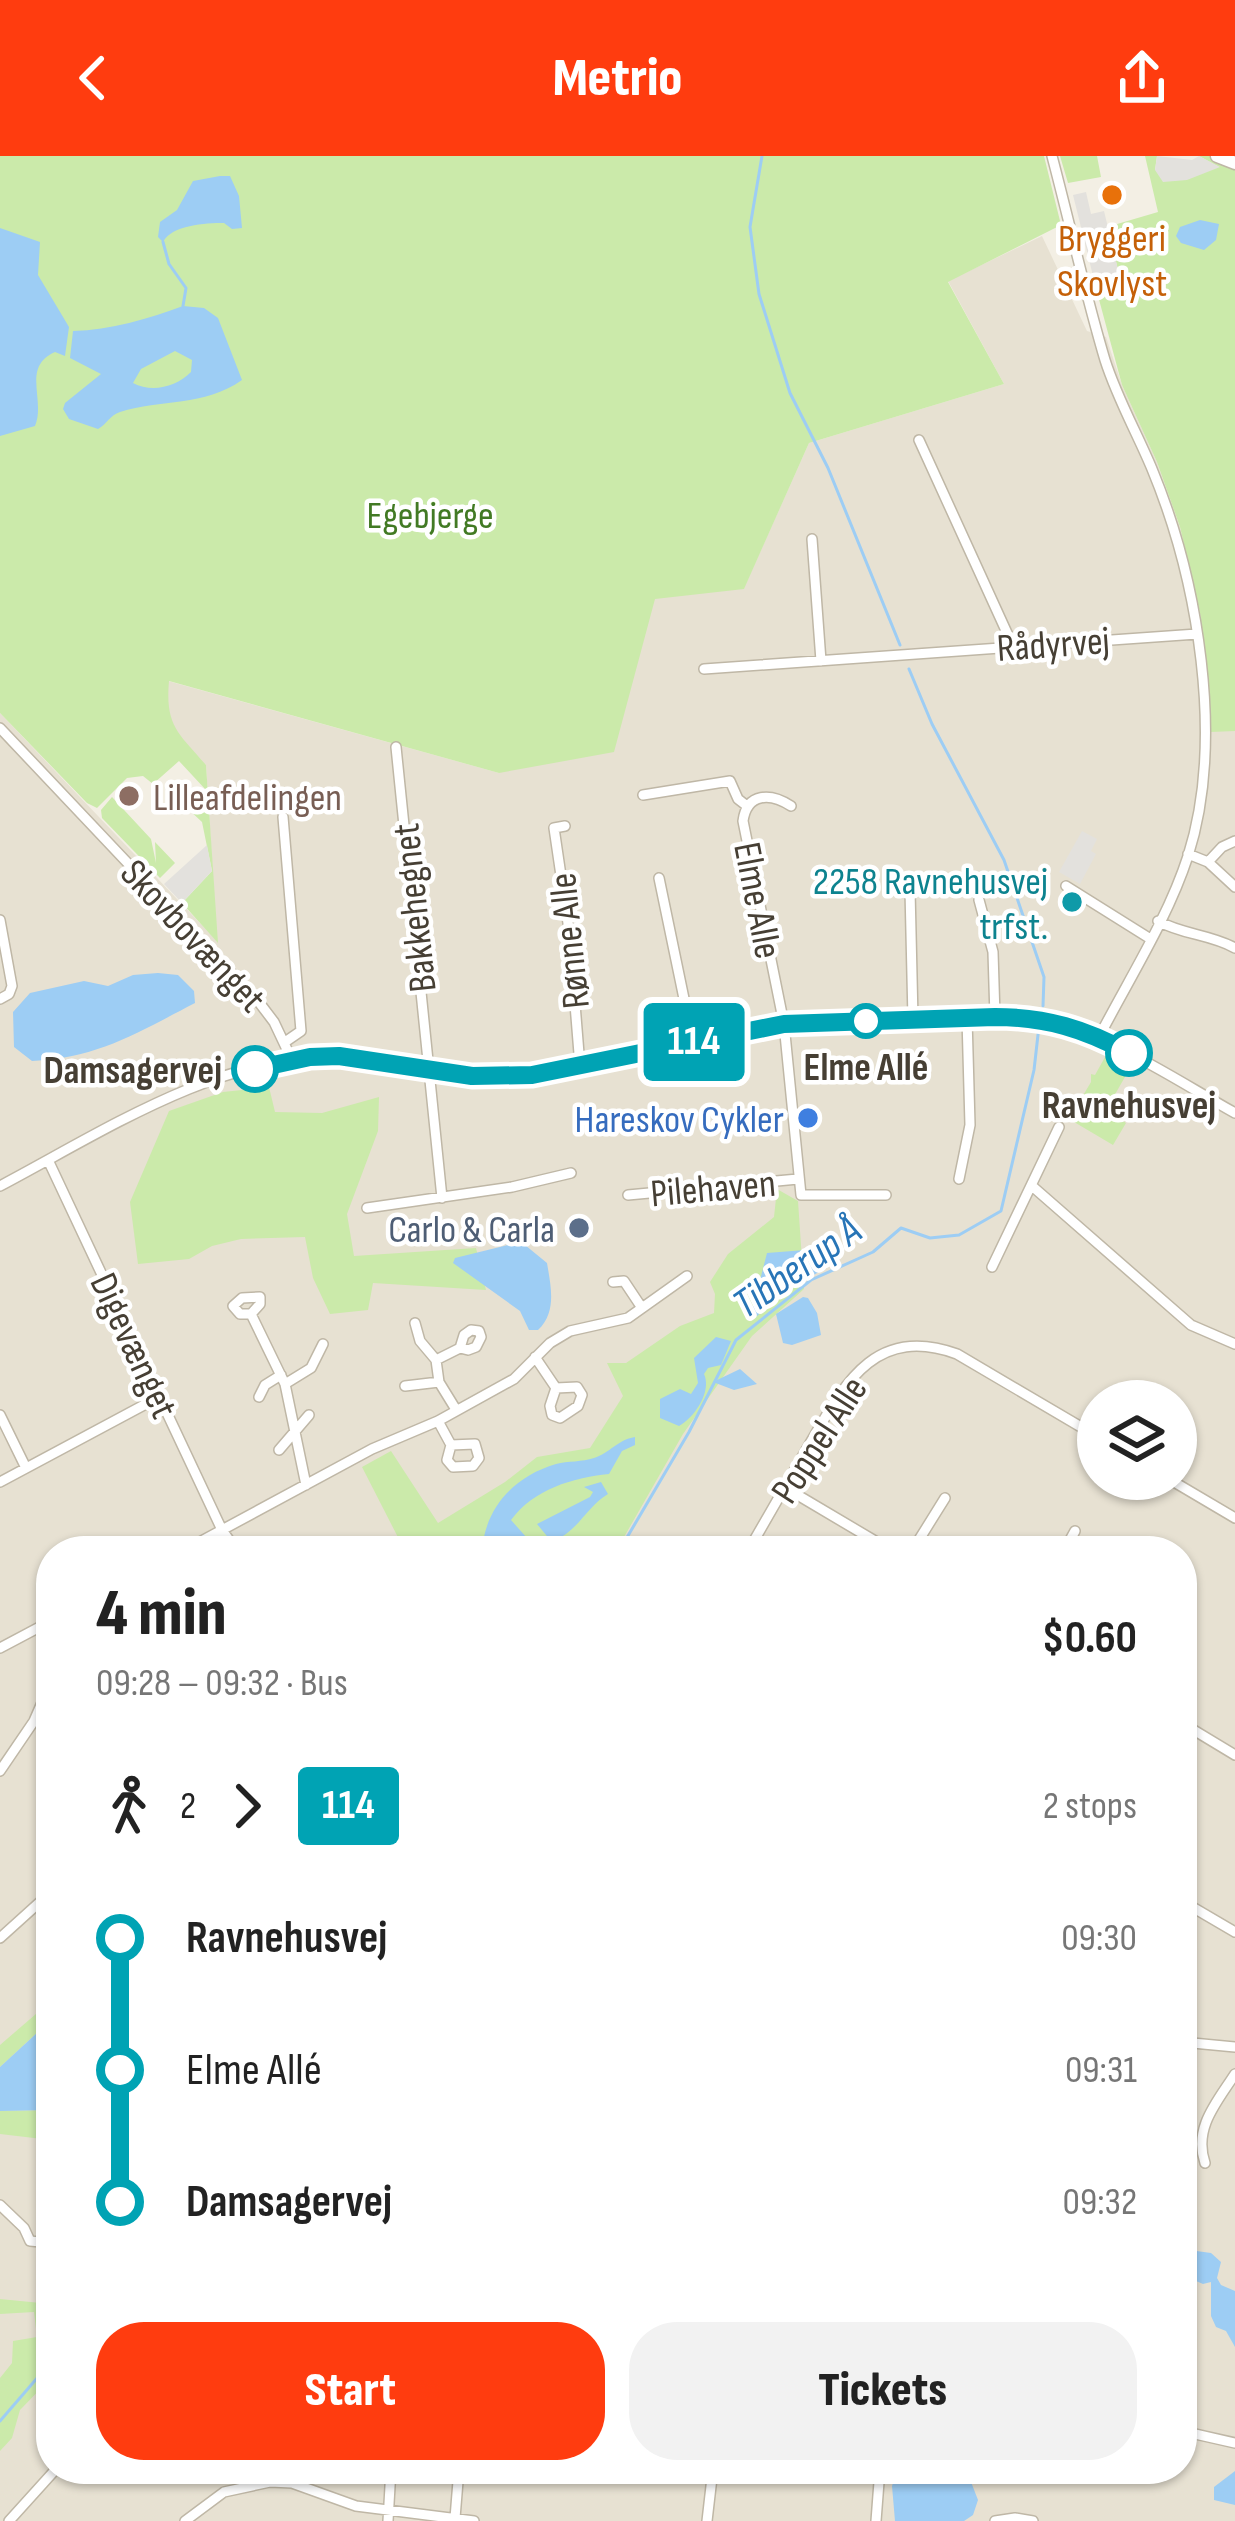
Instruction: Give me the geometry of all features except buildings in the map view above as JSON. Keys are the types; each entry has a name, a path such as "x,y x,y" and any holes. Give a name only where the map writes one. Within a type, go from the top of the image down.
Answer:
{"street":[{"path":"1052,156 1106,360 1154,472 1176,538 1197,634 1205,740 1203,782 1188,854 1099,1036"},
{"path":"1217,156 1235,163"},
{"path":"919,440 1013,646"},
{"path":"812,539 821,661"},
{"name":"Rådyrvej","path":"704,669 1197,634"},
{"name":"Skovbovænget","path":"0,728 258,1000 292,1060"},
{"name":"Bakkehegnet","path":"396,748 442,1198"},
{"name":"Elme Alle","path":"643,795 730,781 746,806"},
{"name":"Elme Alle","path":"746,806 766,796 791,806"},
{"name":"Elme Alle","path":"746,806 743,821 784,1024 798,1179"},
{"path":"283,817 301,1031 285,1042"},
{"name":"Rønne Alle","path":"565,826 554,828 569,930 580,1066"},
{"path":"1208,862 1235,841"},
{"path":"1188,854 1208,862 1235,887"},
{"path":"659,878 693,1042"},
{"path":"1066,886 1149,938"},
{"path":"910,890 914,1019"},
{"path":"979,900 993,952 995,1017"},
{"path":"0,920 12,986 0,999"},
{"path":"1158,921 1178,932 1219,939 1235,948"},
{"path":"0,1186 178,1094 292,1060 362,1057 500,1077 580,1066 784,1024 1030,1017 1068,1024 1099,1036 1235,1113"},
{"path":"959,1179 970,1125 967,1018"},
{"path":"992,1267 1060,1127"},
{"name":"Digevænget","path":"48,1160 226,1536"},
{"path":"367,1208 571,1174"},
{"path":"798,1179 801,1195 886,1195"},
{"name":"Pilehaven","path":"628,1195 798,1179"},
{"path":"1032,1186 1191,1325 1235,1344"},
{"path":"211,1536 514,1379 570,1331 628,1318 687,1276"},
{"path":"613,1282 625,1281 642,1308"},
{"path":"251,1314 283,1380 305,1486"},
{"path":"415,1323 455,1408"},
{"path":"259,1397 265,1385 311,1368 323,1344"},
{"name":"Poppel Alle","path":"756,1536 846,1382 872,1360 908,1346 933,1345 957,1354 1077,1425"},
{"path":"436,1360 460,1348"},
{"path":"535,1358 556,1388"},
{"path":"405,1386 439,1382"},
{"path":"0,1482 159,1397"},
{"path":"0,1414 26,1468"},
{"path":"279,1450 309,1415"},
{"path":"438,1420 451,1445"},
{"path":"784,1487 867,1536"},
{"path":"1197,1496 1235,1518"},
{"path":"921,1536 945,1498"},
{"path":"1072,1536 1075,1531"},
{"path":"0,1648 36,1631"},
{"path":"0,1771 36,1716"},
{"path":"1197,1732 1235,1754"},
{"path":"0,1939 36,1906"},
{"path":"1197,1910 1235,1932"},
{"path":"1197,2043 1235,2047"},
{"path":"1205,2163 1201,2143 1205,2121 1235,2074"},
{"path":"0,2205 24,2228 30,2241 36,2242"},
{"path":"1197,2434 1235,2443"},
{"path":"9,2521 42,2484"},
{"path":"185,2521 224,2492 261,2484"},
{"path":"295,2484 388,2515 474,2521"},
{"path":"388,2515 390,2484"},
{"path":"455,2518 458,2484"},
{"path":"707,2521 711,2484"},
{"path":"876,2521 879,2484"},
{"path":"995,2521 1033,2521"}],"shaded area":[{"path":"1157,156 1192,160 1199,156 1220,167 1187,180 1163,182 1155,170"},
{"path":"1086,192 1091,214 1104,211 1122,286 1097,292 1073,195"},
{"path":"1042,236 1087,331 1106,337 1157,462 1180,527 1200,613 1211,731 1235,731 1235,2521 0,2521 0,713 217,941 206,765 171,725 168,681 499,773 655,598 744,588 809,443 1004,384 948,281"},
{"path":"1082,831 1097,839 1091,851 1096,854 1080,884 1059,872"},
{"path":"207,845 212,871 182,903 164,884"}],"green space":[{"name":"Egebjerge","path":"0,156 1044,156 1061,225 948,282 1004,384 809,443 744,589 655,599 614,752 499,773 169,681 172,719 206,765 218,943 182,903 212,871 202,822 188,809 206,790 179,761 153,784 143,776 127,778 97,808 0,713"},
{"path":"1060,156 1097,156 1101,177 1068,183"},
{"path":"1145,156 1157,156 1155,170 1219,167 1199,156 1235,156 1235,731 1211,732 1200,613 1180,527 1122,385 1097,292 1122,285 1107,227 1158,212"},
{"path":"112,797 151,839 156,863 155,842 175,863 160,878 102,818 101,810"},
{"path":"1109,1050 1133,1063 1106,1110 1126,1123 1113,1145 1069,1119"},
{"path":"269,1087 275,1112 322,1113 379,1097 378,1131 347,1214 354,1256 476,1248 486,1290 373,1283 368,1310 330,1314 313,1278 305,1237 241,1239 212,1246 189,1259 138,1264 130,1202 169,1111 223,1092"},
{"path":"777,1189 798,1201 804,1289 752,1336 683,1434 625,1536 397,1536 362,1467 391,1451 438,1523 537,1457 590,1448 623,1396 607,1363 626,1363 680,1326 714,1313 710,1282 728,1254 774,1217"},
{"path":"36,2014 36,2034 0,2067 0,2045"},
{"path":"36,2110 36,2138 0,2134 0,2111"},
{"path":"0,2299 36,2303 36,2329 34,2312 0,2314"},
{"path":"36,2337 36,2393 20,2410 12,2438 0,2451 0,2378 12,2363 13,2341"}],"water":[{"path":"230,176 239,196 242,228 232,229 224,223 199,225 174,232 163,242 158,237 160,222 177,210 193,181"},
{"path":"1200,220 1219,224 1216,240 1204,250 1181,243 1176,236 1180,227"},
{"path":"0,228 40,242 38,275 69,327 65,356 55,352 39,366 35,426 0,436"},
{"path":"183,306 204,308 218,318 242,380 198,399 120,412 98,429 69,419 65,403 101,374 70,358 73,331 115,326","holes":["175,351 192,360 191,372 171,385 148,388 133,383 141,369"]},
{"path":"133,975 178,975 194,991 195,1003 116,1042 77,1055 32,1061 14,1047 13,1012 30,993 84,981 108,986"},
{"path":"525,1245 547,1263 550,1307 538,1330 529,1330 520,1311 453,1263 455,1258"},
{"path":"818,1249 829,1254 832,1264 782,1294 757,1316 751,1315 767,1253"},
{"path":"803,1297 817,1313 821,1335 792,1345 783,1343 776,1314"},
{"path":"716,1337 731,1341 721,1365 704,1374 706,1388 696,1410 679,1426 660,1418 660,1399 680,1389 691,1394 698,1383 694,1358"},
{"path":"740,1369 757,1384 734,1390 713,1382"},
{"path":"635,1437 635,1445 622,1451 609,1474 555,1487 520,1509 511,1520 525,1536 484,1536 496,1507 528,1476 556,1464 594,1458"},
{"path":"601,1482 608,1494 563,1536 547,1536 537,1524 590,1497 593,1492 584,1487"},
{"path":"36,2034 36,2110 0,2111 0,2067"},
{"path":"1197,2251 1211,2253 1221,2262 1217,2278 1235,2291 1235,2347 1211,2316 1211,2282 1197,2281"},
{"path":"1235,2471 1235,2505 1214,2500 1214,2487"},
{"path":"972,2484 978,2500 973,2515 964,2521 895,2521 892,2486"}],"waterway":[{"name":"Tibberup Å","path":"762,156 750,227 759,294 790,393 828,468 900,645"},
{"path":"163,242 169,264 186,288 183,306"},
{"name":"Tibberup Å","path":"909,669 932,724 1004,860 1044,977 1043,1006"},
{"name":"Tibberup Å","path":"628,1536 736,1340 811,1280 873,1252 901,1228 930,1238 959,1235 1001,1211 1034,1070 1039,1026"},
{"name":"Tibberup Å","path":"0,2421 36,2379"}],"bus line":[{"name":"114","path":"255,1069 339,1056 472,1076 532,1075 784,1024 995,1017 1068,1024 1129,1053"}],"place":[{"name":"Bryggeri Skovlyst","path":"1112,195"},
{"name":"Lilleafdelingen","path":"129,796"},
{"name":"2258 Ravnehusvej trfst.","path":"1072,902"},
{"name":"Elme Allé","path":"866,1021"},
{"name":"Ravnehusvej","path":"1129,1053"},
{"name":"Damsagervej","path":"255,1069"},
{"name":"Hareskov Cykler","path":"808,1118"},
{"name":"Carlo & Carla","path":"579,1228"}]}
